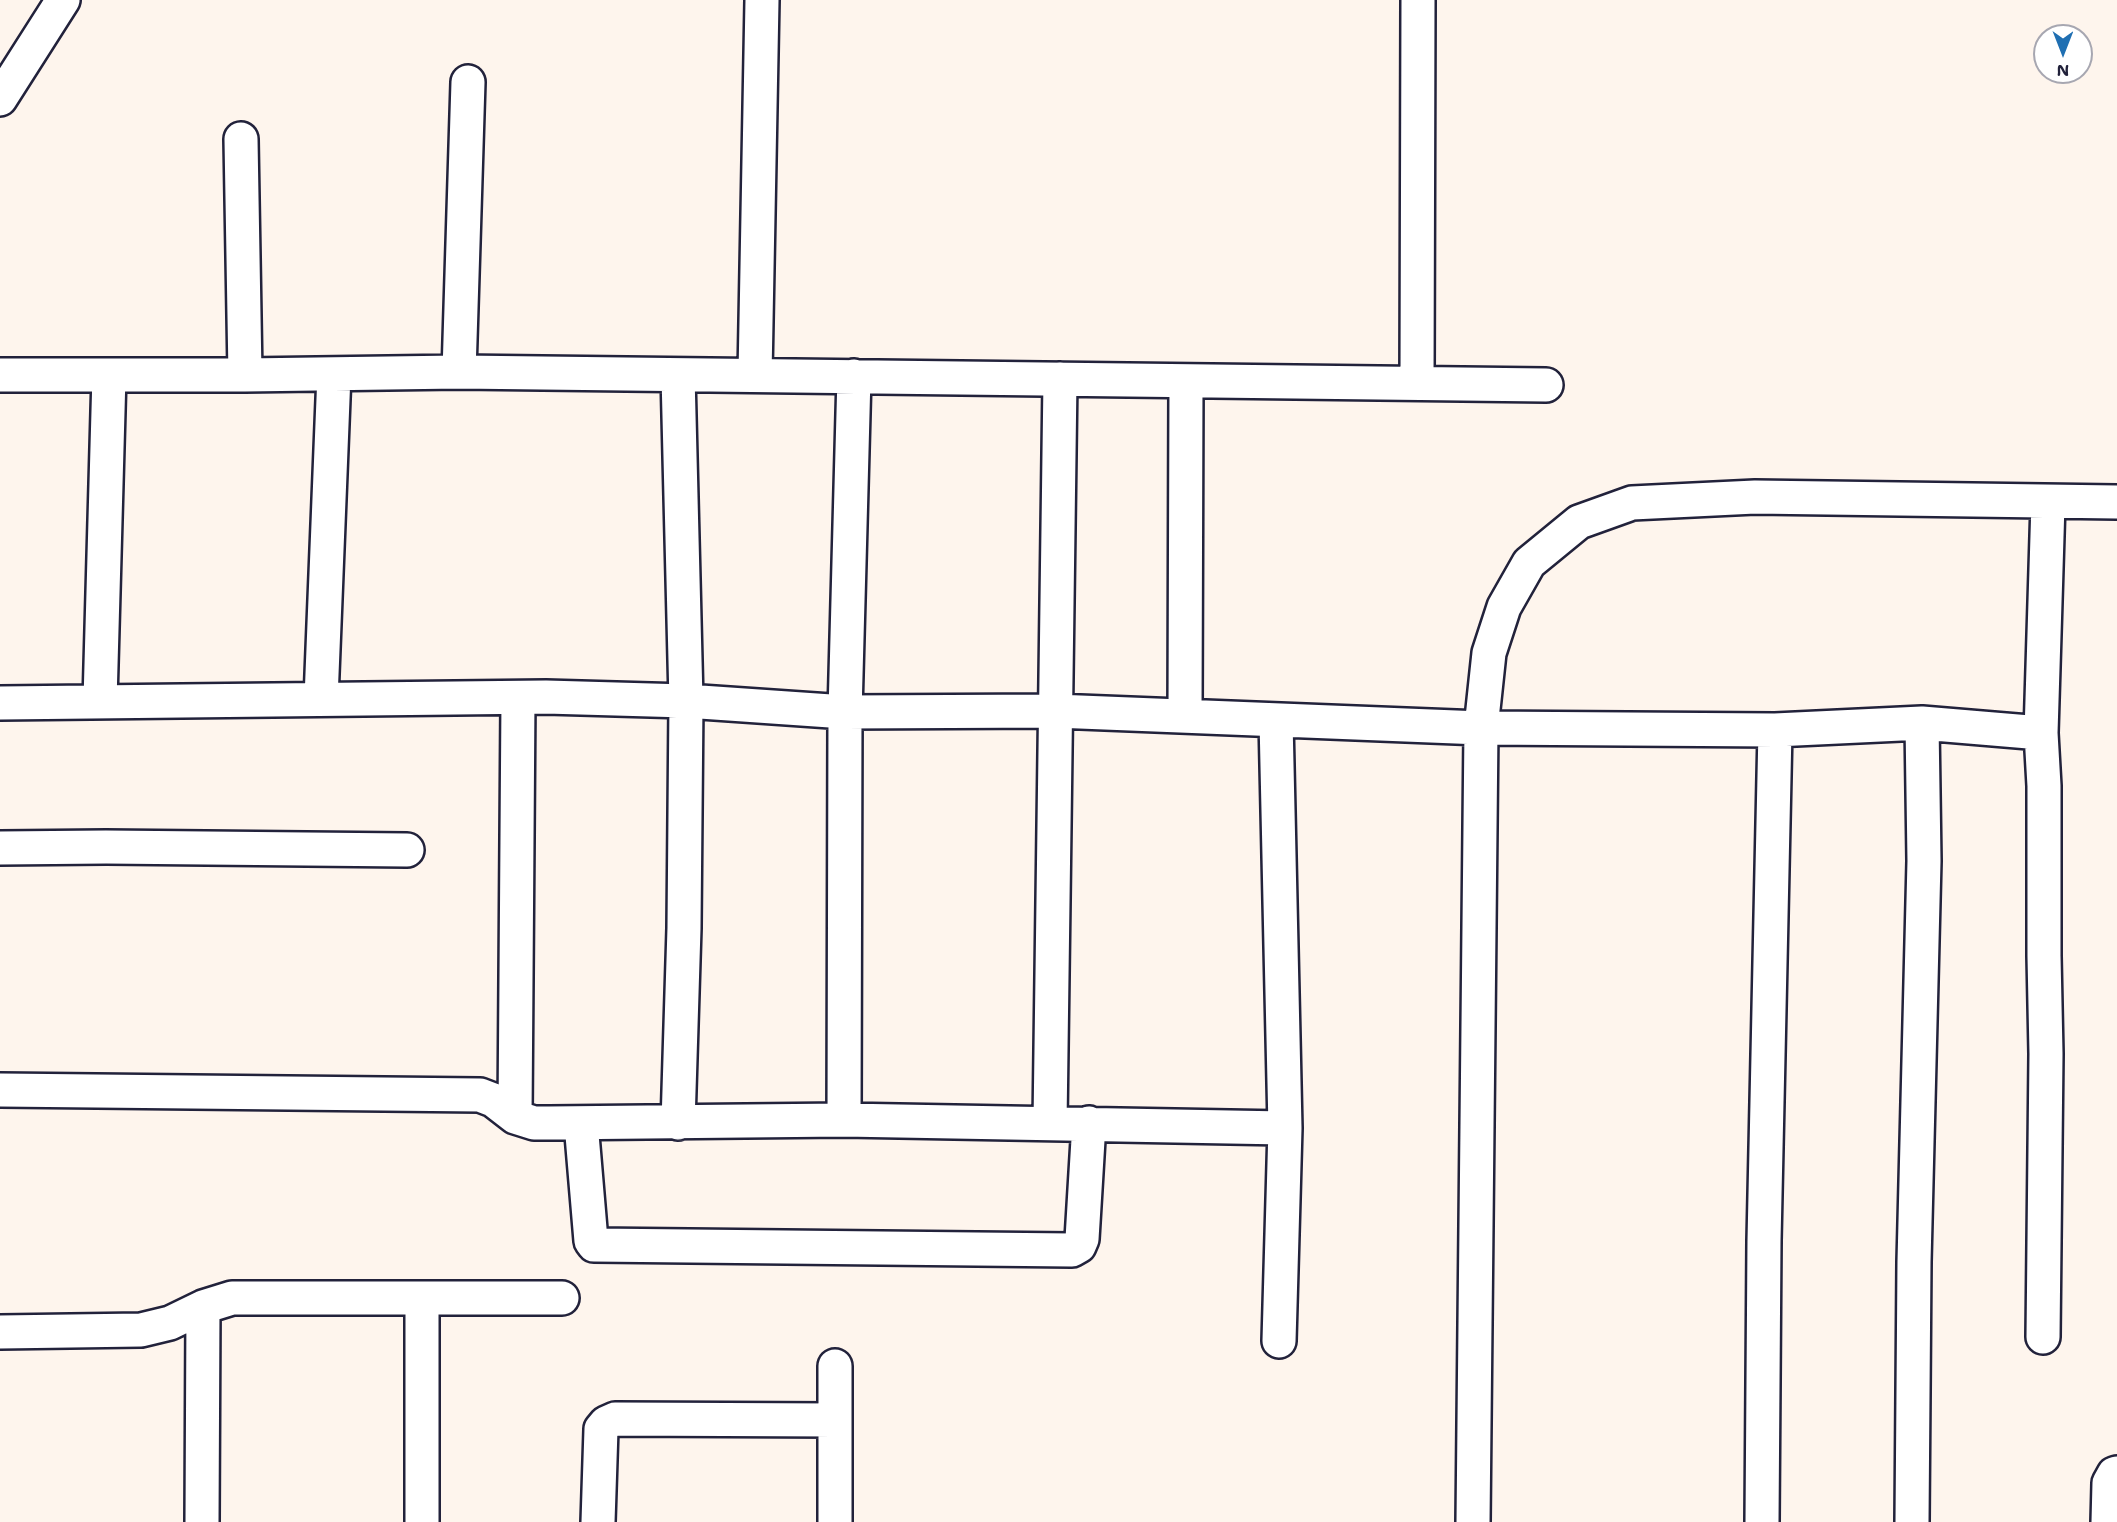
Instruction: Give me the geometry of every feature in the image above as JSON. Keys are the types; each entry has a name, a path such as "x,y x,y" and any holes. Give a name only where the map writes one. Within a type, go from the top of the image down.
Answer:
{"street":[{"path":"0,99 63,0"},
{"path":"755,375 762,0"},
{"path":"1417,383 1418,0"},
{"path":"459,372 468,82"},
{"path":"241,140 245,375"},
{"path":"0,375 459,372 1546,385"},
{"path":"321,699 334,374"},
{"path":"100,701 109,375"},
{"path":"678,375 686,701 684,928 678,1123"},
{"path":"844,1120 845,712 854,376"},
{"path":"1050,1123 1060,380"},
{"path":"1185,715 1186,381"},
{"path":"1473,1522 1481,728 1489,653 1504,606 1529,563 1579,522 1632,503 1755,497 2049,503 2117,502"},
{"path":"2043,1337 2046,1054 2044,786 2041,733 2049,503"},
{"path":"515,1117 518,698"},
{"path":"0,703 518,698 686,701 845,712 1055,711 1481,728 1775,730 1922,723 2041,733"},
{"path":"1276,720 1285,1128 1279,1341"},
{"path":"1912,1522 1914,1262 1924,861 1922,723"},
{"path":"1762,1522 1764,1240 1775,730"},
{"path":"0,848 406,850"},
{"path":"0,1090 480,1095 493,1100 515,1117 534,1123 844,1120 1285,1128"},
{"path":"582,1123 591,1241 594,1245 1071,1250 1079,1246 1082,1239 1089,1123"},
{"path":"0,1332 141,1330 170,1323 202,1306 232,1298 562,1298"},
{"path":"422,1298 422,1522"},
{"path":"202,1306 202,1522"},
{"path":"835,1366 835,1522"},
{"path":"598,1522 601,1429 606,1423 615,1419 835,1420"},
{"path":"2108,1522 2109,1483 2117,1473"}]}
